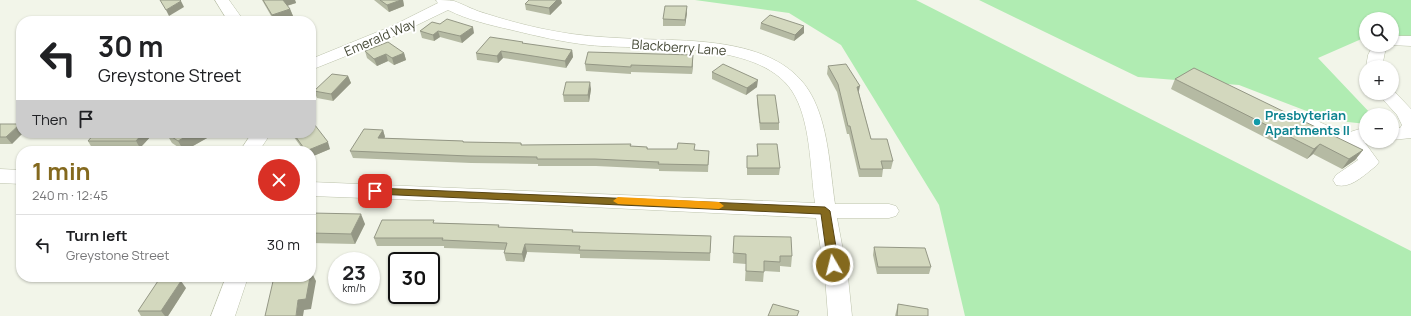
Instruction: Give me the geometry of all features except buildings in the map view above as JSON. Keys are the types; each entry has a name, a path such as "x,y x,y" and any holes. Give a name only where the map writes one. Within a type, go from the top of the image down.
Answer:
{"street":[{"path":"222,0 232,16"},
{"name":"Emerald Way","path":"316,63 371,42 418,21 445,2"},
{"name":"Blackberry Lane","path":"445,2 500,22 534,32 571,39 611,43 708,47 736,51 761,60 782,72 801,92 808,106 818,156 840,316"},
{"path":"1399,41 1411,41"},
{"path":"1393,100 1405,113 1411,125 1405,134 1399,134"},
{"path":"1287,113 1336,136 1359,135"},
{"path":"1343,180 1369,162 1364,148"},
{"path":"0,176 16,177"},
{"path":"316,189 550,198 825,211 888,211"},
{"path":"223,316 235,282"}],"green space":[{"path":"695,0 916,0 1411,251 1411,316 965,316 939,205 841,45 789,13"},
{"path":"979,0 1411,0 1411,38 1399,38 1399,12 1359,12 1359,40 1318,58 1365,108 1359,108 1359,123 1330,120 1239,85 1138,77"}],"slow traffic":[{"path":"618,201 719,206"}],"place":[{"name":"Presbyterian Apartments II","path":"1257,122"}],"route":[{"path":"375,191 825,211 833,265"}]}
